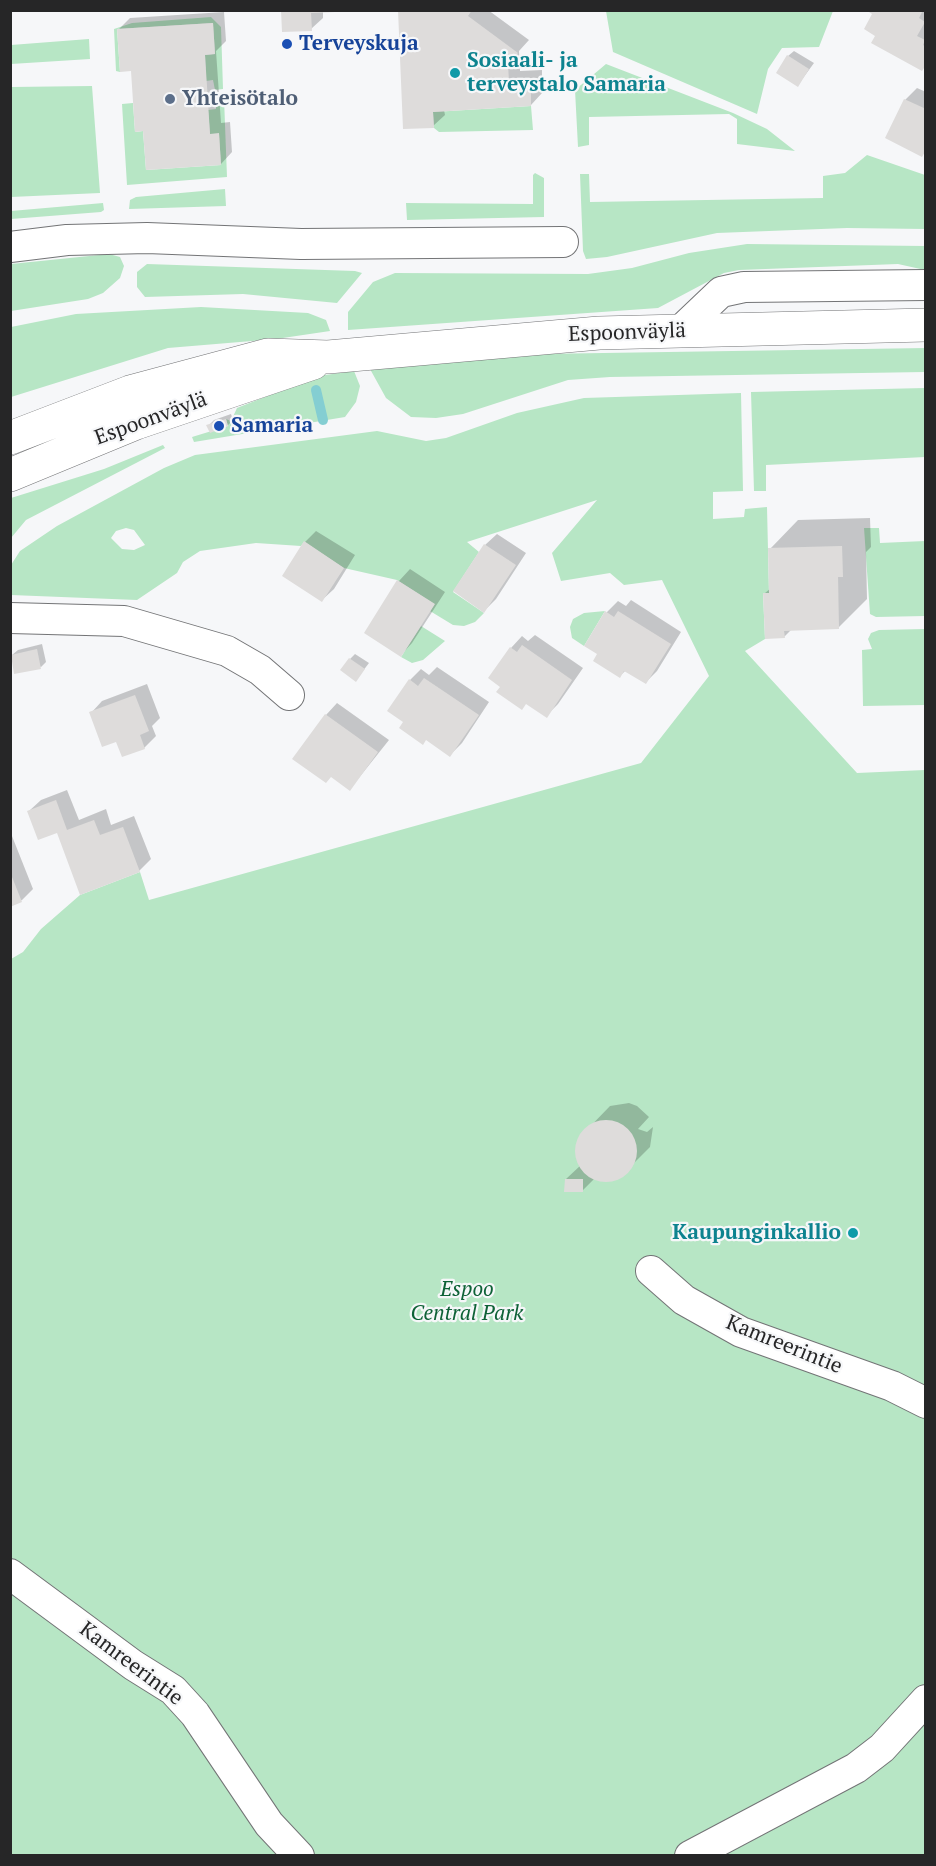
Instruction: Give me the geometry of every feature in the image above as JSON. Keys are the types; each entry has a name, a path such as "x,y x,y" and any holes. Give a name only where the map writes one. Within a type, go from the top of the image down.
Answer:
{"main road":[{"name":"Espoonväylä","path":"10,438 130,392 268,355 328,357 526,338 680,331 926,325"},
{"name":"Espoonväylä","path":"10,475 136,423 328,357"}],"street":[{"path":"10,247 67,240 147,238 301,244 562,242"},
{"path":"680,331 721,292 744,287 926,285"},
{"path":"10,618 124,621 226,651 260,670 289,695"},
{"name":"Kamreerintie","path":"651,1271 684,1300 741,1332 892,1386 926,1402"},
{"name":"Kamreerintie","path":"10,1574 133,1665 173,1690 195,1714 269,1824 299,1856"},
{"path":"690,1856 856,1768 882,1748 926,1700"}],"green space":[{"path":"606,10 833,11 819,47 782,48 768,69 757,114 613,52"},
{"path":"211,17 221,27 223,89 215,90 213,80 206,81 205,55 215,54 213,23 117,29 120,72 116,71 114,29 132,23"},
{"path":"89,39 90,59 11,64 11,45"},
{"path":"606,64 733,113 767,129 795,151 737,144 737,119 729,114 589,117 589,145 578,147 575,90"},
{"path":"92,86 100,193 11,197 11,87"},
{"path":"216,98 224,98 227,177 127,185 122,104 133,103 135,132 143,131 146,170 221,165 219,134 210,134 208,110 216,109"},
{"path":"531,106 533,130 439,132 434,128 433,112"},
{"path":"867,155 925,175 925,229 847,228 717,233 607,257 586,259 583,251 580,174 589,174 590,202 823,198 823,176 845,173"},
{"path":"535,173 544,178 544,217 407,220 406,203 533,204 533,175"},
{"path":"225,189 226,206 129,209 130,200 136,197"},
{"path":"103,203 104,210 101,212 11,219 11,211"},
{"path":"747,244 925,246 925,270 898,264 739,270 724,273 658,308 348,330 348,312 373,282 395,273 588,274 632,268 689,253"},
{"path":"109,254 120,257 124,266 120,278 103,293 88,299 11,311 11,264"},
{"path":"147,264 362,273 337,303 243,294 145,297 137,287 137,272"},
{"path":"201,307 308,313 326,320 330,331 276,339 168,348 11,397 11,327 76,314"},
{"path":"926,348 925,372 610,377 568,380 463,414 436,418 411,417 386,398 370,369 539,354"},
{"path":"354,371 360,386 356,402 345,417 194,442 192,437 228,426 226,419 231,421 237,408 318,376"},
{"path":"925,388 925,457 766,465 766,491 754,491 751,392"},
{"name":"Espoo Central Park","path":"741,393 743,491 713,492 713,519 744,517 745,509 767,507 769,593 763,593 765,639 745,651 857,773 925,770 925,1855 11,1855 11,959 23,952 41,929 80,895 140,872 149,900 641,763 709,676 662,580 624,585 610,573 561,581 552,553 597,500 467,542 479,552 453,592 484,613 475,622 464,626 453,625 430,611 434,604 397,580 344,568 304,542 301,546 256,543 200,551 183,562 177,573 137,600 11,595 11,565 20,551 57,526 164,468 195,455 377,431 426,441 446,438 517,413 584,398","holes":["126,528 134,530 145,545 134,550 122,549 111,538 116,531"]},
{"path":"163,445 165,448 26,520 11,538 11,498 104,469"},
{"path":"864,528 879,528 880,543 925,541 925,616 876,617 870,614"},
{"path":"605,611 584,646 572,638 570,627 573,619 584,613"},
{"path":"421,626 445,641 423,660 412,663 401,657"},
{"path":"925,629 925,705 863,706 862,650 872,649 868,639 871,633 879,630"}],"building":[{"path":"281,10 335,10 335,12 311,13 312,31 282,32"},
{"name":"Sosiaali- ja terveystalo Samaria","path":"398,10 472,10 468,16 518,53 508,64 509,82 531,81 531,106 433,112 434,128 403,129"},
{"path":"866,10 923,10 919,18 925,22 917,36 925,40 923,45 926,47 926,65 922,71 871,43 875,36 864,29 872,14"},
{"name":"Yhteisötalo","path":"213,23 215,54 205,55 210,134 219,133 221,165 146,170 143,131 135,132 131,71 120,72 117,29"},
{"path":"787,55 809,69 798,87 776,73"},
{"path":"904,99 926,109 926,150 922,157 885,138"},
{"path":"226,419 228,426 210,433 206,425"},
{"path":"304,541 344,568 322,602 282,576"},
{"path":"484,544 516,565 484,613 453,591"},
{"path":"842,546 843,577 838,577 839,629 784,631 785,638 765,639 763,593 769,593 768,548"},
{"path":"397,580 435,604 401,657 364,633"},
{"path":"605,611 614,617 618,611 671,644 646,684 624,671 620,678 593,661 597,654 584,646"},
{"path":"522,645 572,680 547,718 526,704 522,710 496,692 500,687 488,678 510,647 517,652"},
{"path":"37,649 41,669 14,674 11,655"},
{"path":"349,658 365,669 356,682 340,670"},
{"path":"424,678 479,715 450,757 426,740 423,745 399,728 403,722 387,711 409,679 418,686"},
{"path":"135,695 149,731 140,735 145,749 122,757 116,742 102,747 89,712"},
{"path":"325,714 378,752 350,791 331,777 326,783 292,759"},
{"path":"56,800 67,830 94,820 100,835 123,827 140,872 80,895 57,833 38,840 27,811"},
{"path":"10,872 22,902 10,907"},
{"path":"606,1120 618,1122 628,1129 635,1139 637,1151 635,1163 628,1173 618,1180 606,1182 594,1180 584,1173 577,1163 575,1151 577,1139 584,1129 594,1122"},
{"path":"565,1179 583,1179 583,1192 564,1192"}],"waterway":[{"path":"316,390 323,420"}],"place":[{"name":"Terveyskuja","path":"287,44"},
{"name":"Sosiaali- ja terveystalo Samaria","path":"455,73"},
{"name":"Yhteisötalo","path":"170,99"},
{"name":"Samaria","path":"219,426"},
{"name":"Kaupunginkallio","path":"853,1233"}]}
